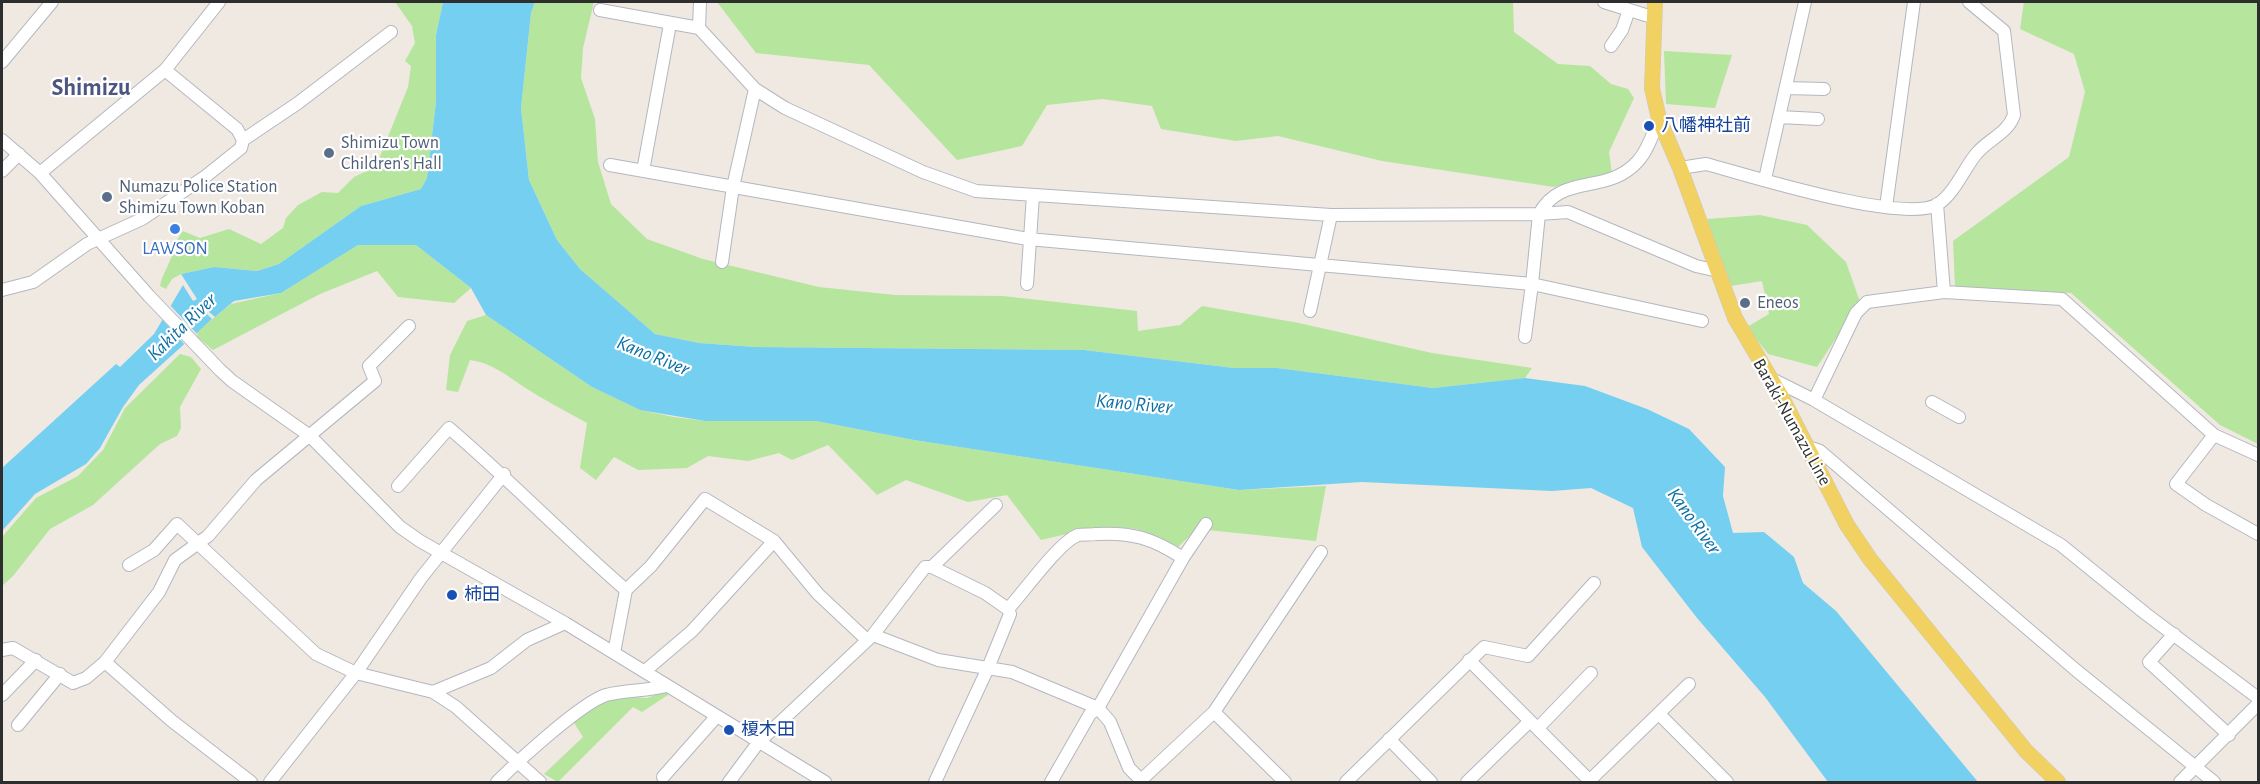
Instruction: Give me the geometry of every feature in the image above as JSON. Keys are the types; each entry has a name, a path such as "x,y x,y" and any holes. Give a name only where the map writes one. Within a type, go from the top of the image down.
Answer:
{"main road":[{"name":"Baraki-Numazu Line","path":"1655,2 1652,88 1659,119 1680,168 1735,318 1808,447 1847,525 1870,559 2026,751 2058,783"}],"street":[{"path":"2,62 52,2"},
{"path":"40,173 165,70 219,2"},
{"path":"699,28 700,2"},
{"path":"1604,2 1655,18"},
{"path":"1765,179 1805,2"},
{"path":"1886,207 1914,2"},
{"path":"1680,168 1706,164 1864,206 1923,208 1937,204 1986,143 2010,126 2014,115 2004,31 1969,2"},
{"path":"600,10 699,28 755,89 785,108 962,188 976,192 1331,215 1568,212 1696,266 1718,271"},
{"path":"1611,46 1622,30 1629,10"},
{"path":"643,171 670,24"},
{"path":"2,290 33,282 97,238 116,232 176,198 234,155 241,148 243,140 298,103 391,32"},
{"path":"165,70 237,129 243,140"},
{"path":"1786,88 1824,89"},
{"path":"722,262 733,187 755,89"},
{"path":"1779,117 1818,119"},
{"path":"1525,337 1539,214 1546,200 1558,191 1612,180 1637,162 1647,149 1659,119"},
{"path":"2,140 40,173 206,356 232,381 310,436 400,527 439,554 614,652 825,783"},
{"path":"2,171 19,154"},
{"path":"610,165 1028,239 1532,284 1702,321"},
{"path":"1027,284 1028,239 1033,195"},
{"path":"1937,204 1944,292"},
{"path":"1310,311 1331,215"},
{"path":"1814,400 1856,313 1867,302 1944,292 2062,299 2214,435 2259,455"},
{"path":"2,650 13,648 73,683 79,683 105,662 159,592 175,560 199,543 256,480 375,381 369,366 409,326"},
{"path":"1769,378 1814,400 2061,545 2259,698"},
{"path":"1932,402 1959,417"},
{"path":"398,486 448,428 504,474 586,555 626,590"},
{"path":"2214,435 2176,484 2206,505 2259,534"},
{"path":"1808,447 1820,451 2077,671 2214,783"},
{"path":"270,783 356,673 439,554 504,474"},
{"path":"614,652 626,590 651,566 705,499 774,541 818,594 870,638 938,660 1012,672 1098,708 1110,722 1129,768 1141,782 1214,712 1321,552"},
{"path":"932,567 996,505"},
{"path":"129,565 154,550 177,524 316,654 356,673 433,692 456,707 540,783"},
{"path":"1052,783 1090,714 1098,708 1183,558 1206,524"},
{"path":"1008,609 1042,567 1076,536 1118,533 1138,535 1165,546 1183,558"},
{"path":"645,671 692,631 774,541"},
{"path":"730,782 759,743 870,638 926,567 932,567 985,593 1008,609 1010,614 988,668 935,782"},
{"path":"1346,783 1469,660 1485,647 1528,656 1594,583"},
{"path":"433,692 491,668 528,640 565,623"},
{"path":"2174,634 2149,662 2229,735"},
{"path":"2,695 36,660"},
{"path":"1469,660 1589,782 1689,684"},
{"path":"105,662 172,721 251,783"},
{"path":"1467,783 1591,673"},
{"path":"18,725 60,674"},
{"path":"497,783 517,762 587,706 604,696 666,686"},
{"path":"2180,783 2259,704"},
{"path":"1214,712 1285,783"},
{"path":"1659,714 1727,783"},
{"path":"663,777 716,717"},
{"path":"1389,740 1431,783"}],"green space":[{"path":"395,2 443,2 436,35 436,102 427,178 421,189 361,206 279,264 257,271 214,267 181,274 172,279 166,289 160,286 183,231 200,238 229,229 261,244 283,228 286,218 298,205 322,192 338,193 354,177 371,169 379,159 408,87 411,66 405,61 415,43 412,26"},
{"path":"535,2 594,2 583,48 581,78 595,119 598,162 611,204 647,239 703,259 819,287 895,295 1003,296 1137,311 1138,331 1180,325 1202,306 1299,323 1432,353 1532,368 1525,378 1433,388 1277,368 1234,368 1084,350 755,347 699,343 655,334 580,269 557,240 529,180 521,108 531,13"},
{"path":"717,2 1513,2 1514,32 1558,64 1590,66 1611,84 1628,89 1634,98 1609,152 1612,173 1554,187 1382,161 1278,136 1236,141 1161,129 1152,106 1102,99 1047,105 1022,146 957,160 869,65 756,53"},
{"path":"2024,2 2258,2 2258,444 2220,425 2071,293 1955,287 1953,241 2069,157 2085,92 2074,54 2020,29"},
{"path":"1664,51 1732,55 1715,108 1666,104"},
{"path":"1760,215 1807,225 1846,262 1860,302 1817,367 1768,354 1747,327 1769,314 1762,281 1731,286 1716,253 1707,219"},
{"path":"358,245 416,245 471,288 454,303 398,297 377,271 320,294 213,350 194,334 231,304 281,293"},
{"path":"486,315 592,387 640,410 674,417 705,421 816,421 914,440 1239,490 1326,486 1316,541 1197,529 1176,549 1143,531 1118,528 1066,534 1041,540 1007,495 968,502 906,480 877,495 828,445 792,460 779,453 748,461 708,456 687,468 638,470 614,457 596,480 580,468 587,423 498,370 470,360 458,392 446,390 450,355 467,321"},
{"path":"180,354 191,357 201,369 180,407 181,428 177,436 160,444 93,505 50,529 13,576 2,586 2,537 36,498 78,476 103,450 125,408"},
{"path":"674,688 677,689 642,712 633,707 558,782 544,774 583,737 573,721 590,706 615,696 647,698"}],"water":[{"path":"443,2 535,2 531,13 521,108 529,180 557,240 580,269 655,334 699,343 755,347 1084,350 1234,368 1277,368 1433,388 1525,378 1585,386 1647,409 1689,429 1725,467 1723,496 1733,533 1764,532 1794,557 1803,583 1836,611 1978,782 1828,782 1765,697 1697,618 1642,547 1633,508 1591,488 1552,491 1362,482 1239,490 914,440 816,421 705,421 640,410 592,387 486,315 471,288 416,245 358,245 281,293 234,301 215,317 202,306 201,308 212,319 139,385 123,407 100,448 86,464 35,494 2,531 2,468 116,364 120,367 154,334 183,285 193,301 197,299 181,274 214,267 257,271 279,264 361,206 421,189 427,178 436,102 436,35"}],"pier":[{"path":"168,303 198,335 186,346 160,317"}],"place":[{"name":"八幡神社前","path":"1649,126"},
{"name":"Shimizu Town Children's Hall","path":"329,153"},
{"name":"Numazu Police Station Shimizu Town Koban","path":"107,197"},
{"name":"LAWSON","path":"175,229"},
{"name":"Eneos","path":"1745,303"},
{"name":"柿田","path":"452,595"},
{"name":"榎木田","path":"729,730"}],"district":[{"name":"Shimizu","path":"91,88"}],"water label":[{"name":"Kakita River","path":"182,327"},
{"name":"Kano River","path":"653,356"},
{"name":"Kano River","path":"1134,404"},
{"name":"Kano River","path":"1694,521"}]}
